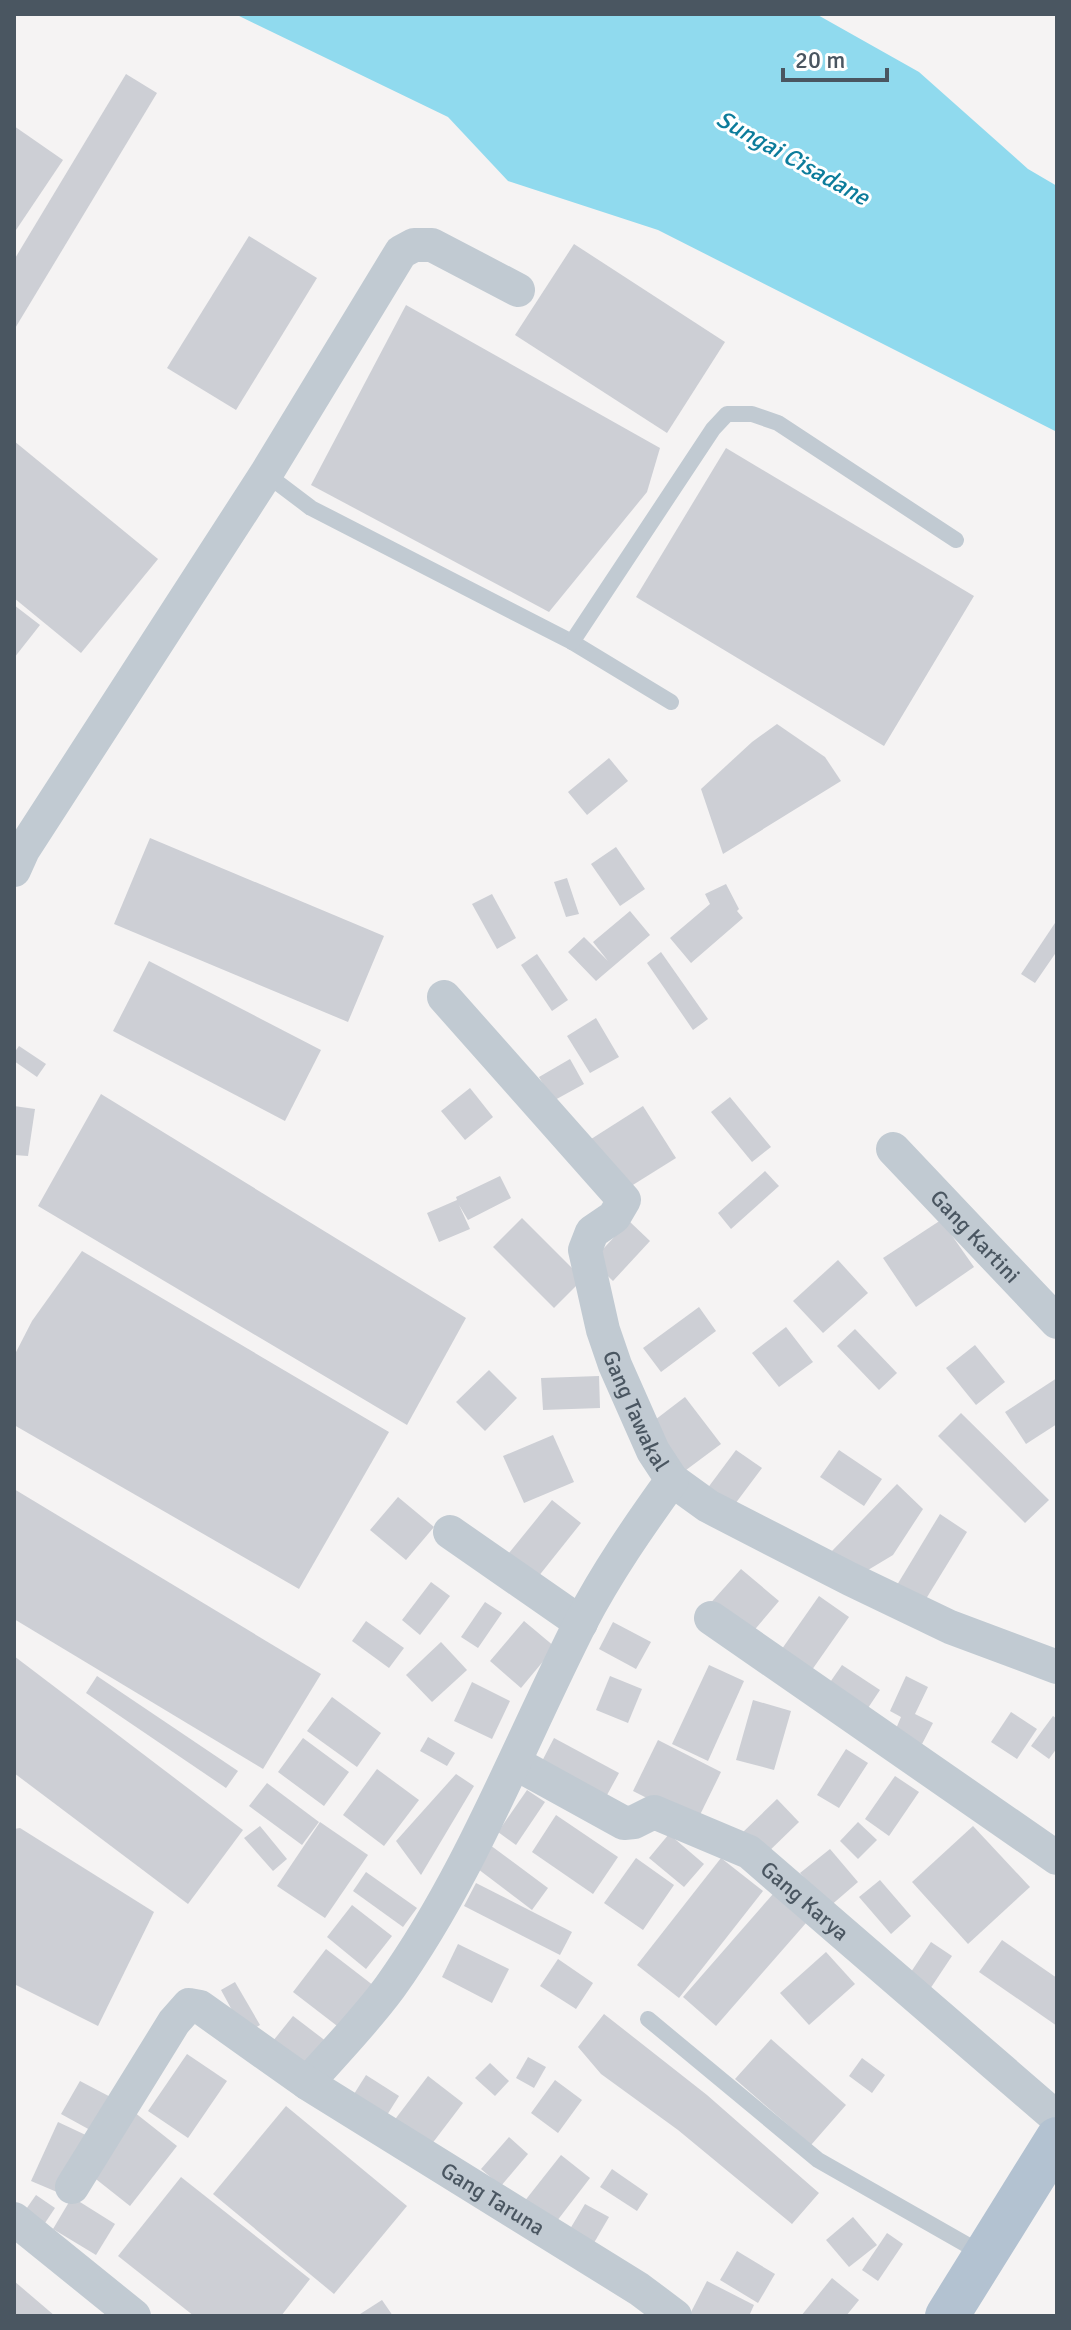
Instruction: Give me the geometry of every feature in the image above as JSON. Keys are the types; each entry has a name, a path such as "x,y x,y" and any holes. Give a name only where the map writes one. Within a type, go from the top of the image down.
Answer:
{"main road":[{"path":"947,2316 1057,2139"}],"street":[{"path":"14,870 23,850 266,474 401,252 414,245 432,245 518,290"},
{"name":"Gang Tawakal","path":"444,997 624,1200 614,1217 592,1232 585,1250 603,1330 615,1365 653,1451 672,1480 708,1506 850,1579 950,1627 1057,1667"},
{"name":"Gang Kartini","path":"893,1149 1057,1322"},
{"path":"307,2083 391,1985 462,1866 581,1623 622,1549 672,1480"},
{"path":"450,1532 581,1623"},
{"path":"711,1618 1057,1858"},
{"name":"Gang Karya","path":"515,1763 624,1823 654,1812 749,1852 1057,2118"},
{"name":"Gang Taruna","path":"72,2187 174,2022 189,2005 200,2007 307,2083 585,2255 675,2316"},
{"path":"14,2219 121,2312"}],"lane":[{"path":"572,642 704,442 727,414 752,414 778,423 956,540"},
{"path":"266,474 311,508 572,642 671,702"},
{"path":"648,2019 818,2160 986,2256"}],"water":[{"name":"Sungai Cisadane","path":"235,14 816,14 919,72 1028,169 1057,186 1057,432 658,230 508,181 448,117"}],"building":[{"path":"126,74 157,93 14,330 14,260"},
{"path":"14,126 63,160 14,233"},
{"path":"249,236 317,278 236,410 167,368"},
{"path":"574,244 725,342 667,433 515,335"},
{"path":"406,305 660,448 647,492 549,612 311,485"},
{"path":"14,441 158,559 81,653 14,598"},
{"path":"726,448 974,596 884,746 636,597"},
{"path":"14,605 40,625 14,658"},
{"path":"777,724 825,757 841,781 723,854 701,789 752,742"},
{"path":"609,758 628,781 587,815 568,792"},
{"path":"150,838 384,936 348,1022 114,924"},
{"path":"616,847 645,889 620,906 591,864"},
{"path":"567,878 579,914 566,917 554,882"},
{"path":"726,884 743,918 691,963 670,938 710,904 705,894"},
{"path":"492,894 516,938 497,949 472,904"},
{"path":"630,911 650,935 596,981 568,952 584,937 608,961 593,942"},
{"path":"1057,920 1057,951 1035,983 1021,974"},
{"path":"661,952 708,1019 693,1030 647,963"},
{"path":"537,954 568,1000 552,1011 521,965"},
{"path":"149,961 321,1050 285,1121 113,1031"},
{"path":"596,1018 619,1057 590,1073 567,1036"},
{"path":"19,1046 46,1064 37,1077 14,1061 14,1053"},
{"path":"570,1059 584,1084 553,1101 539,1077"},
{"path":"470,1088 493,1117 465,1140 441,1111"},
{"path":"101,1094 466,1318 407,1425 38,1206"},
{"path":"730,1097 771,1147 752,1162 711,1112"},
{"path":"14,1106 35,1109 28,1156 14,1155"},
{"path":"643,1106 676,1158 620,1193 588,1141"},
{"path":"765,1171 779,1186 731,1229 718,1213"},
{"path":"500,1176 511,1198 468,1220 459,1205 470,1229 439,1242 427,1213"},
{"path":"522,1218 583,1279 554,1308 493,1247"},
{"path":"941,1220 974,1267 916,1307 883,1258"},
{"path":"629,1221 650,1241 613,1281 592,1261"},
{"path":"82,1251 389,1432 299,1589 14,1425 14,1356 32,1321"},
{"path":"838,1260 868,1293 823,1333 793,1301"},
{"path":"699,1307 716,1331 661,1372 643,1348"},
{"path":"786,1327 813,1362 779,1387 752,1353"},
{"path":"855,1329 897,1373 879,1390 837,1346"},
{"path":"975,1345 1005,1382 976,1405 946,1368"},
{"path":"489,1370 517,1398 485,1431 456,1402"},
{"path":"599,1376 600,1408 543,1410 541,1378"},
{"path":"1057,1378 1057,1424 1026,1444 1005,1412"},
{"path":"685,1397 721,1444 682,1473 647,1426"},
{"path":"961,1413 1049,1500 1025,1523 938,1436"},
{"path":"553,1435 574,1482 524,1503 503,1456"},
{"path":"736,1450 762,1468 732,1508 707,1489"},
{"path":"839,1450 882,1479 864,1506 820,1477"},
{"path":"897,1484 923,1509 893,1555 858,1576 832,1551"},
{"path":"14,1489 321,1674 263,1769 14,1619"},
{"path":"398,1497 434,1527 406,1560 370,1530"},
{"path":"552,1500 581,1523 534,1582 505,1558"},
{"path":"940,1514 967,1532 921,1607 894,1590"},
{"path":"741,1569 779,1601 745,1641 707,1607"},
{"path":"431,1582 450,1596 420,1635 402,1620"},
{"path":"819,1596 849,1617 807,1677 777,1656"},
{"path":"485,1602 502,1613 478,1648 461,1637"},
{"path":"366,1621 404,1648 389,1668 352,1641"},
{"path":"524,1621 555,1647 521,1688 490,1661"},
{"path":"613,1622 651,1642 636,1669 599,1649"},
{"path":"441,1642 467,1670 432,1702 406,1675"},
{"path":"14,1656 243,1830 188,1904 14,1773"},
{"path":"709,1665 744,1681 708,1761 672,1744"},
{"path":"842,1665 880,1690 862,1717 824,1691"},
{"path":"97,1676 238,1771 226,1788 86,1693"},
{"path":"610,1676 642,1689 628,1723 596,1710"},
{"path":"906,1676 928,1687 915,1714 933,1723 922,1744 895,1731 901,1717 890,1711"},
{"path":"472,1682 510,1701 492,1739 454,1721"},
{"path":"332,1697 381,1733 357,1767 307,1731"},
{"path":"753,1700 791,1711 774,1770 736,1760"},
{"path":"1011,1712 1037,1729 1017,1759 991,1742"},
{"path":"1053,1716 1057,1719 1057,1748 1049,1759 1031,1746"},
{"path":"428,1737 455,1753 447,1766 420,1751"},
{"path":"303,1738 349,1772 324,1806 278,1772"},
{"path":"554,1738 619,1773 601,1806 537,1771"},
{"path":"658,1740 721,1772 696,1823 633,1791"},
{"path":"846,1749 868,1763 839,1808 817,1795"},
{"path":"377,1769 419,1800 384,1846 343,1815"},
{"path":"456,1774 474,1786 421,1875 396,1841"},
{"path":"895,1776 919,1792 889,1836 865,1819"},
{"path":"267,1783 319,1822 302,1845 249,1806"},
{"path":"527,1790 545,1802 516,1845 498,1832"},
{"path":"777,1799 799,1822 761,1859 739,1836"},
{"path":"556,1815 618,1857 593,1894 532,1852"},
{"path":"320,1822 368,1855 325,1918 277,1886"},
{"path":"858,1822 877,1840 858,1859 840,1841"},
{"path":"260,1826 287,1859 273,1871 244,1838"},
{"path":"973,1826 1030,1887 968,1944 912,1882"},
{"path":"20,1828 154,1912 98,2026 14,1984 14,1829"},
{"path":"669,1834 704,1864 684,1887 649,1858"},
{"path":"490,1845 548,1888 532,1910 474,1866"},
{"path":"830,1849 858,1882 829,1907 800,1873"},
{"path":"636,1858 674,1885 643,1930 604,1903"},
{"path":"721,1858 763,1891 679,1998 637,1965"},
{"path":"366,1872 417,1908 403,1927 353,1891"},
{"path":"880,1880 911,1916 891,1934 859,1897"},
{"path":"476,1883 572,1932 560,1955 464,1906"},
{"path":"773,1894 806,1923 716,2026 683,1997"},
{"path":"352,1905 392,1936 366,1969 327,1937"},
{"path":"1002,1940 1057,1978 1057,2026 979,1972"},
{"path":"931,1942 952,1956 924,1998 903,1984"},
{"path":"458,1944 509,1969 492,2003 442,1977"},
{"path":"326,1949 378,1989 345,2032 293,1992"},
{"path":"826,1952 855,1984 809,2025 780,1993"},
{"path":"558,1959 593,1983 576,2009 540,1986"},
{"path":"235,1982 260,2025 245,2034 221,1990"},
{"path":"604,2014 707,2095 819,2193 792,2224 678,2130 601,2074 578,2047"},
{"path":"293,2016 331,2045 311,2071 273,2041"},
{"path":"771,2039 846,2105 811,2145 735,2079"},
{"path":"187,2054 227,2081 188,2138 148,2111"},
{"path":"528,2057 546,2067 534,2088 516,2078"},
{"path":"862,2058 885,2075 872,2093 849,2076"},
{"path":"490,2063 509,2081 495,2096 475,2078"},
{"path":"366,2075 399,2096 382,2123 349,2102"},
{"path":"428,2076 463,2103 428,2149 393,2122"},
{"path":"555,2080 582,2100 558,2133 531,2113"},
{"path":"80,2081 120,2102 101,2136 61,2114"},
{"path":"286,2106 407,2206 334,2294 213,2194"},
{"path":"134,2112 177,2146 130,2206 87,2172"},
{"path":"58,2122 90,2137 64,2195 31,2181"},
{"path":"509,2137 528,2154 501,2186 481,2169"},
{"path":"561,2155 590,2178 550,2230 520,2207"},
{"path":"612,2169 648,2194 637,2211 600,2187"},
{"path":"181,2177 310,2279 281,2316 194,2316 118,2256"},
{"path":"36,2195 55,2208 37,2235 17,2222"},
{"path":"72,2197 115,2224 96,2255 53,2229"},
{"path":"585,2204 609,2217 591,2248 567,2234"},
{"path":"853,2217 877,2245 849,2267 826,2240"},
{"path":"887,2233 903,2244 878,2281 862,2270"},
{"path":"737,2251 775,2274 758,2303 720,2280"},
{"path":"832,2278 859,2300 846,2316 801,2316"},
{"path":"14,2281 55,2316 14,2316"},
{"path":"707,2281 754,2305 749,2316 689,2316"},
{"path":"382,2300 393,2316 357,2316"}]}
